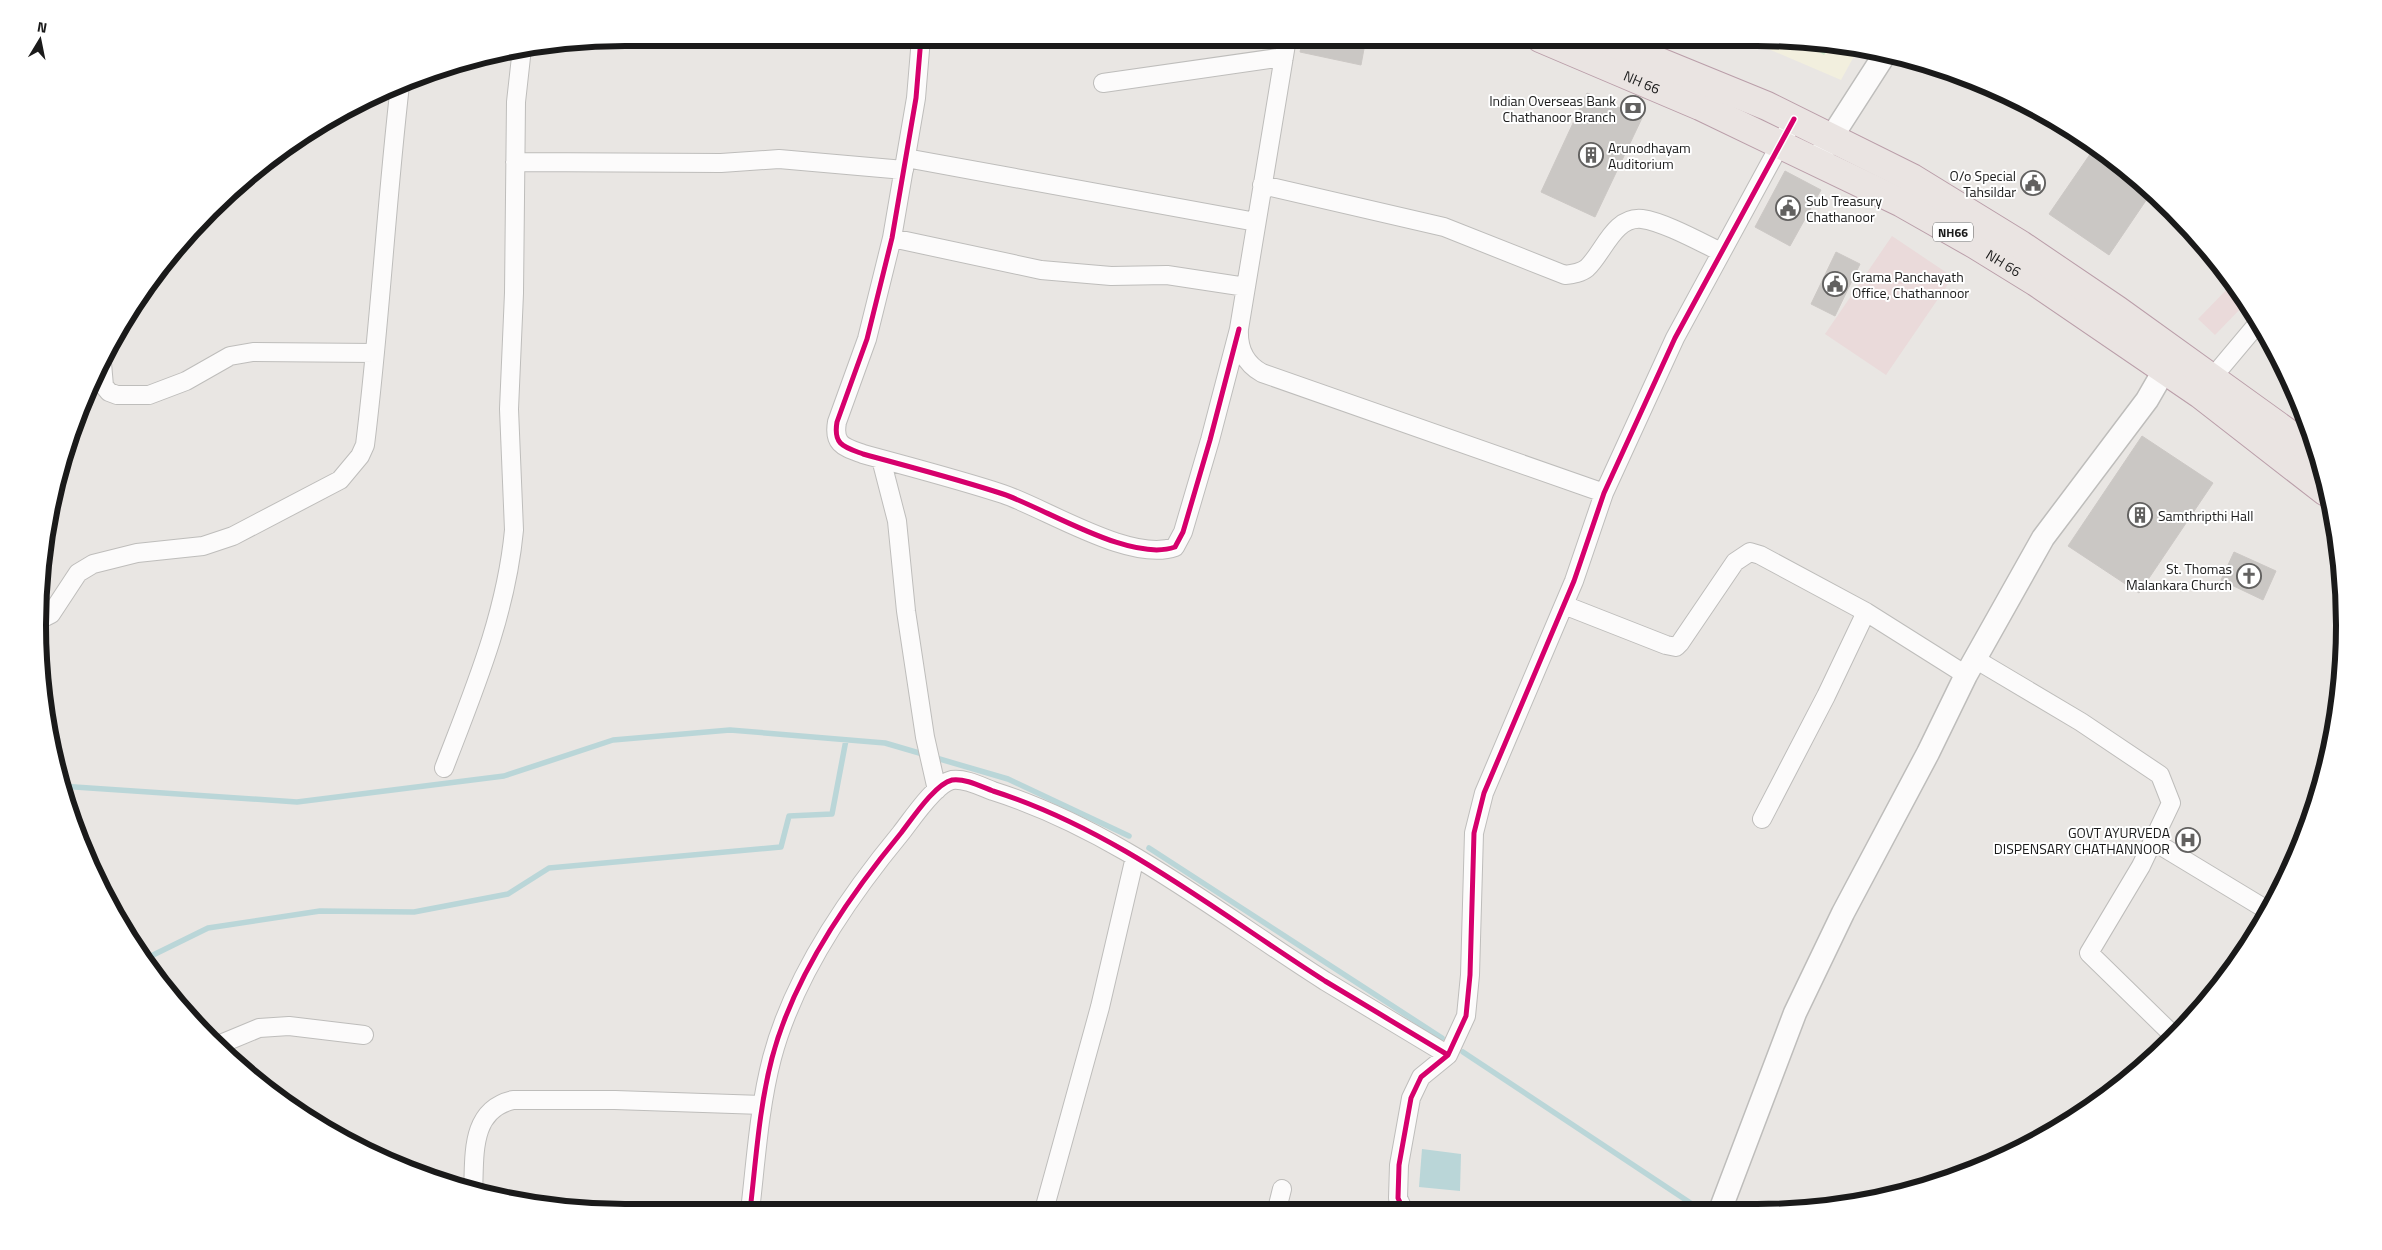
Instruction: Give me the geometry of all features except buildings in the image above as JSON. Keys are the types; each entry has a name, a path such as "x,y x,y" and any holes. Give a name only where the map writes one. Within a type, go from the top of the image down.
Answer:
{"highway":[{"name":"NH 66","path":"1559,46 1700,106 1902,203 2170,361 2212,378 2307,446"},
{"name":"NH 66","path":"1622,46 1794,119 1912,178 2021,245 2170,361 2200,394 2319,486"}],"street":[{"path":"920,46 916,98 892,238 867,339 837,422 835,433 838,442 848,448 881,459 1004,495 1116,541 1147,550 1163,552 1175,547 1184,532 1239,329 1286,46"},
{"path":"444,768 481,672 505,598 513,546 509,409 514,293 516,102 521,56"},
{"path":"1103,84 1284,57"},
{"path":"1816,162 1881,60"},
{"path":"46,617 52,614 78,573 93,564 137,553 203,546 233,536 340,480 360,456 365,445 375,353 382,287 388,180 399,92"},
{"path":"1401,1204 1398,1198 1399,1165 1411,1098 1421,1077 1448,1055 1466,1016 1470,975 1472,850 1480,804 1564,605 1604,493 1675,338 1794,119"},
{"path":"515,162 721,163 780,159 905,164 1256,222"},
{"path":"1262,185 1444,227 1565,275 1577,274 1586,268 1617,229 1633,219 1655,222 1721,252"},
{"path":"892,238 1041,270 1111,276 1167,275 1246,287"},
{"path":"1239,329 1244,355 1250,365 1262,373 1604,493"},
{"path":"2212,378 2253,329"},
{"path":"103,375 104,386 109,392 117,395 149,395 186,382 230,356 253,352 375,353"},
{"path":"1724,1199 1796,1013 1842,913 1928,753 1970,667 2043,538 2147,400 2170,361"},
{"path":"881,459 897,521 906,611 925,738 937,790"},
{"path":"1564,605 1666,646 1676,647 1735,562 1750,552 1760,554 1970,667 2081,722 2160,775 2171,803 2141,866 2088,953 2169,1031"},
{"path":"1762,819 1826,696 1866,612"},
{"path":"751,1204 762,1105 772,1057 786,1015 826,936 884,853 937,790 949,781 956,780 1008,795 1091,830 1325,981 1448,1055"},
{"path":"2153,841 2262,907"},
{"path":"1046,1204 1100,1007 1134,857"},
{"path":"225,1042 259,1028 289,1026 364,1036"},
{"path":"474,1184 476,1139 479,1128 490,1110 501,1103 513,1100 615,1100 762,1105"},
{"path":"1278,1204 1282,1190"}],"shaded area":[{"path":"1762,46 1795,47 1855,55 1841,80"},
{"path":"1892,236 1953,277 1886,375 1825,334"},
{"path":"2227,289 2241,308 2215,335 2198,319"}],"green space":[{"path":"1815,49 1827,50 1824,55"}],"water":[{"path":"1422,1149 1461,1154 1460,1191 1419,1187"}],"waterway":[{"path":"70,787 297,802 504,776 613,740 730,730 885,743 1008,779 1129,836"},
{"path":"151,956 208,928 320,911 414,912 508,894 549,868 781,847 789,816 832,814 846,740"},
{"path":"1149,848 1442,1038"},
{"path":"1463,1052 1692,1204"}],"cycle path":[{"path":"920,46 916,98 892,238 867,339 837,422 837,436 841,444 863,454 1003,494 1113,541 1136,548 1157,550 1175,547 1183,532 1210,440 1239,329"},
{"path":"1401,1204 1398,1198 1399,1165 1411,1098 1421,1077 1448,1055 1466,1016 1470,975 1474,833 1484,793 1574,581 1604,493 1675,338 1794,119"},
{"path":"751,1204 758,1134 772,1058 781,1028 808,968 843,911 881,857 931,795 938,788 952,780 973,783 1038,808 1124,850 1205,901 1325,981 1448,1055"}],"place":[{"name":"Indian Overseas Bank Chathanoor Branch","path":"1633,108"},
{"name":"Arunodhayam Auditorium","path":"1591,155"},
{"name":"O/o Special Tahsildar","path":"2033,183"},
{"name":"Sub Treasury Chathanoor","path":"1788,208"},
{"name":"Grama Panchayath Office, Chathannoor","path":"1835,284"},
{"name":"Samthripthi Hall","path":"2140,515"},
{"name":"St. Thomas Malankara Church","path":"2249,576"},
{"name":"GOVT AYURVEDA DISPENSARY CHATHANNOOR","path":"2188,840"}]}
